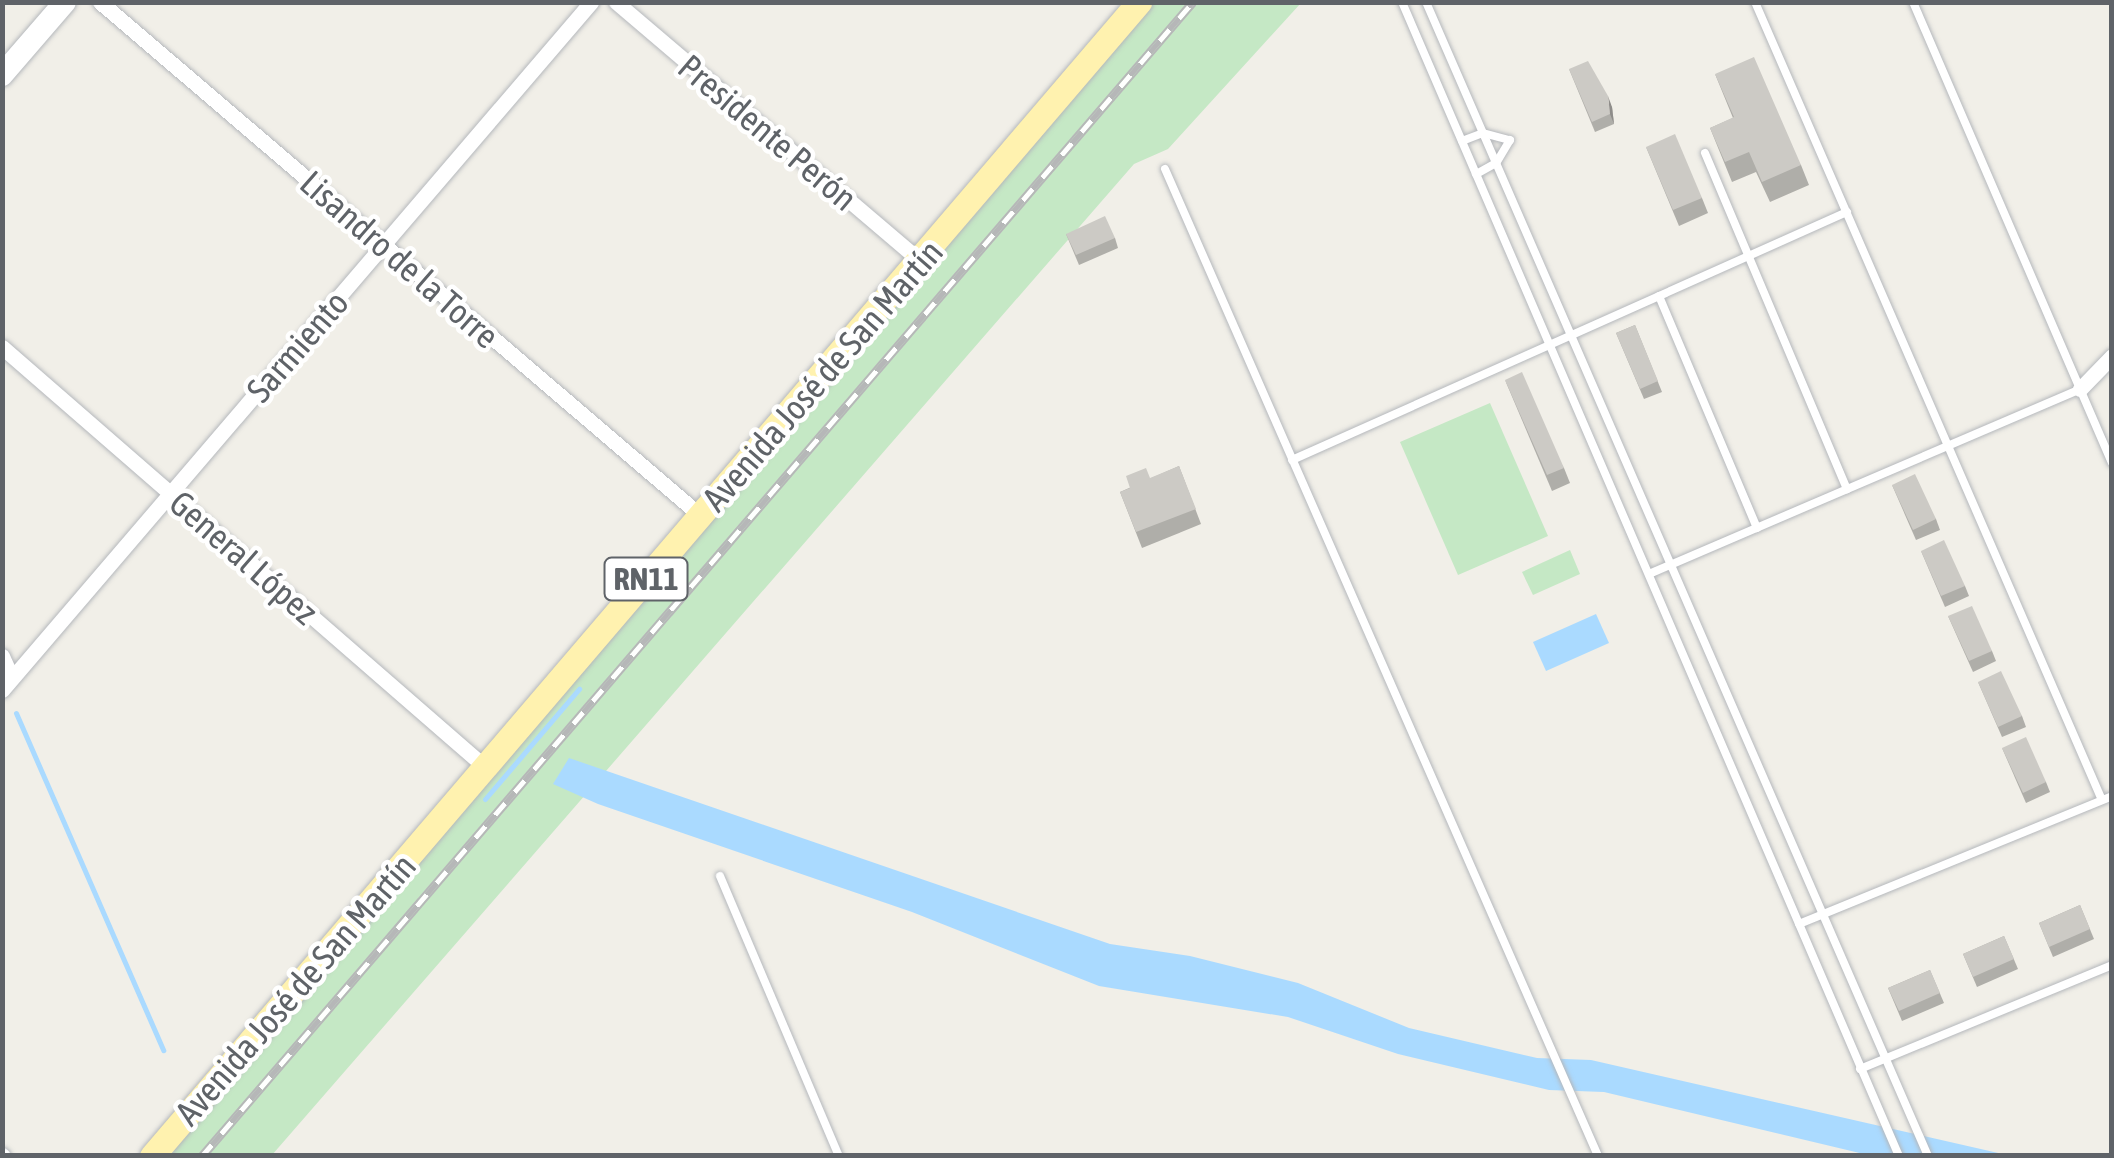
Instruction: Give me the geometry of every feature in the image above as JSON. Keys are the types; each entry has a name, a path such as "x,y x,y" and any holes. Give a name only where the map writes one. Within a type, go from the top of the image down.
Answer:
{"main road":[{"name":"Avenida José de San Martín","path":"152,1156 1140,2"}],"street":[{"path":"2,75 65,2"},
{"name":"Lisandro de la Torre","path":"100,2 701,516"},
{"name":"Sarmiento","path":"7,684 591,2"},
{"name":"Presidente Perón","path":"616,2 920,260"},
{"name":"General López","path":"2,346 485,767"},
{"path":"2080,389 2112,356"},
{"path":"2080,389 2112,378"},
{"path":"2,656 7,684"}],"lane":[{"path":"1402,2 1899,1156"},
{"path":"1426,2 1928,1156"},
{"path":"1755,2 2107,798 1799,924"},
{"path":"1913,2 2112,463"},
{"path":"1462,141 1483,132 1510,140 1496,163 1476,174"},
{"path":"1706,153 1847,488"},
{"path":"1165,169 1598,1156"},
{"path":"1292,460 1848,212"},
{"path":"1659,296 1757,528"},
{"path":"1649,574 2080,389"},
{"path":"720,876 839,1156"},
{"path":"1860,1070 2112,966"}],"green space":[{"path":"1139,3 1301,3 1168,149 1134,164 272,1155 152,1156"},
{"path":"1490,403 1548,536 1458,575 1400,442"},
{"path":"1570,550 1580,574 1533,595 1522,572"}],"water":[{"path":"1596,614 1609,643 1546,671 1533,642"},
{"path":"569,758 1110,944 1190,956 1298,983 1409,1028 1537,1058 1591,1060 2007,1155 1868,1155 1604,1092 1549,1090 1398,1054 1288,1017 1099,986 912,912 598,804 553,784"}],"building":[{"path":"1754,57 1801,165 1762,182 1749,152 1725,162 1710,128 1734,117 1715,74"},
{"path":"1588,61 1608,96 1610,114 1592,122 1569,69"},
{"path":"1675,134 1702,198 1673,210 1646,147"},
{"path":"1105,216 1115,238 1076,255 1066,234"},
{"path":"1635,325 1658,381 1640,389 1616,333"},
{"path":"1522,372 1564,468 1547,475 1505,380"},
{"path":"1179,466 1196,509 1136,532 1120,492 1130,488 1126,476 1146,468 1150,478"},
{"path":"1915,474 1936,519 1913,530 1892,485"},
{"path":"1944,540 1965,586 1941,596 1921,551"},
{"path":"1972,606 1992,651 1969,661 1948,616"},
{"path":"2001,671 2022,716 1998,727 1978,682"},
{"path":"2026,737 2046,782 2023,793 2002,748"},
{"path":"2080,905 2090,929 2049,947 2039,923"},
{"path":"2004,936 2014,959 1973,977 1963,954"},
{"path":"1930,970 1940,993 1899,1011 1888,988"}],"waterway":[{"path":"485,799 579,689"},
{"path":"16,713 163,1050"}],"railway":[{"path":"202,1156 1193,2"}]}
